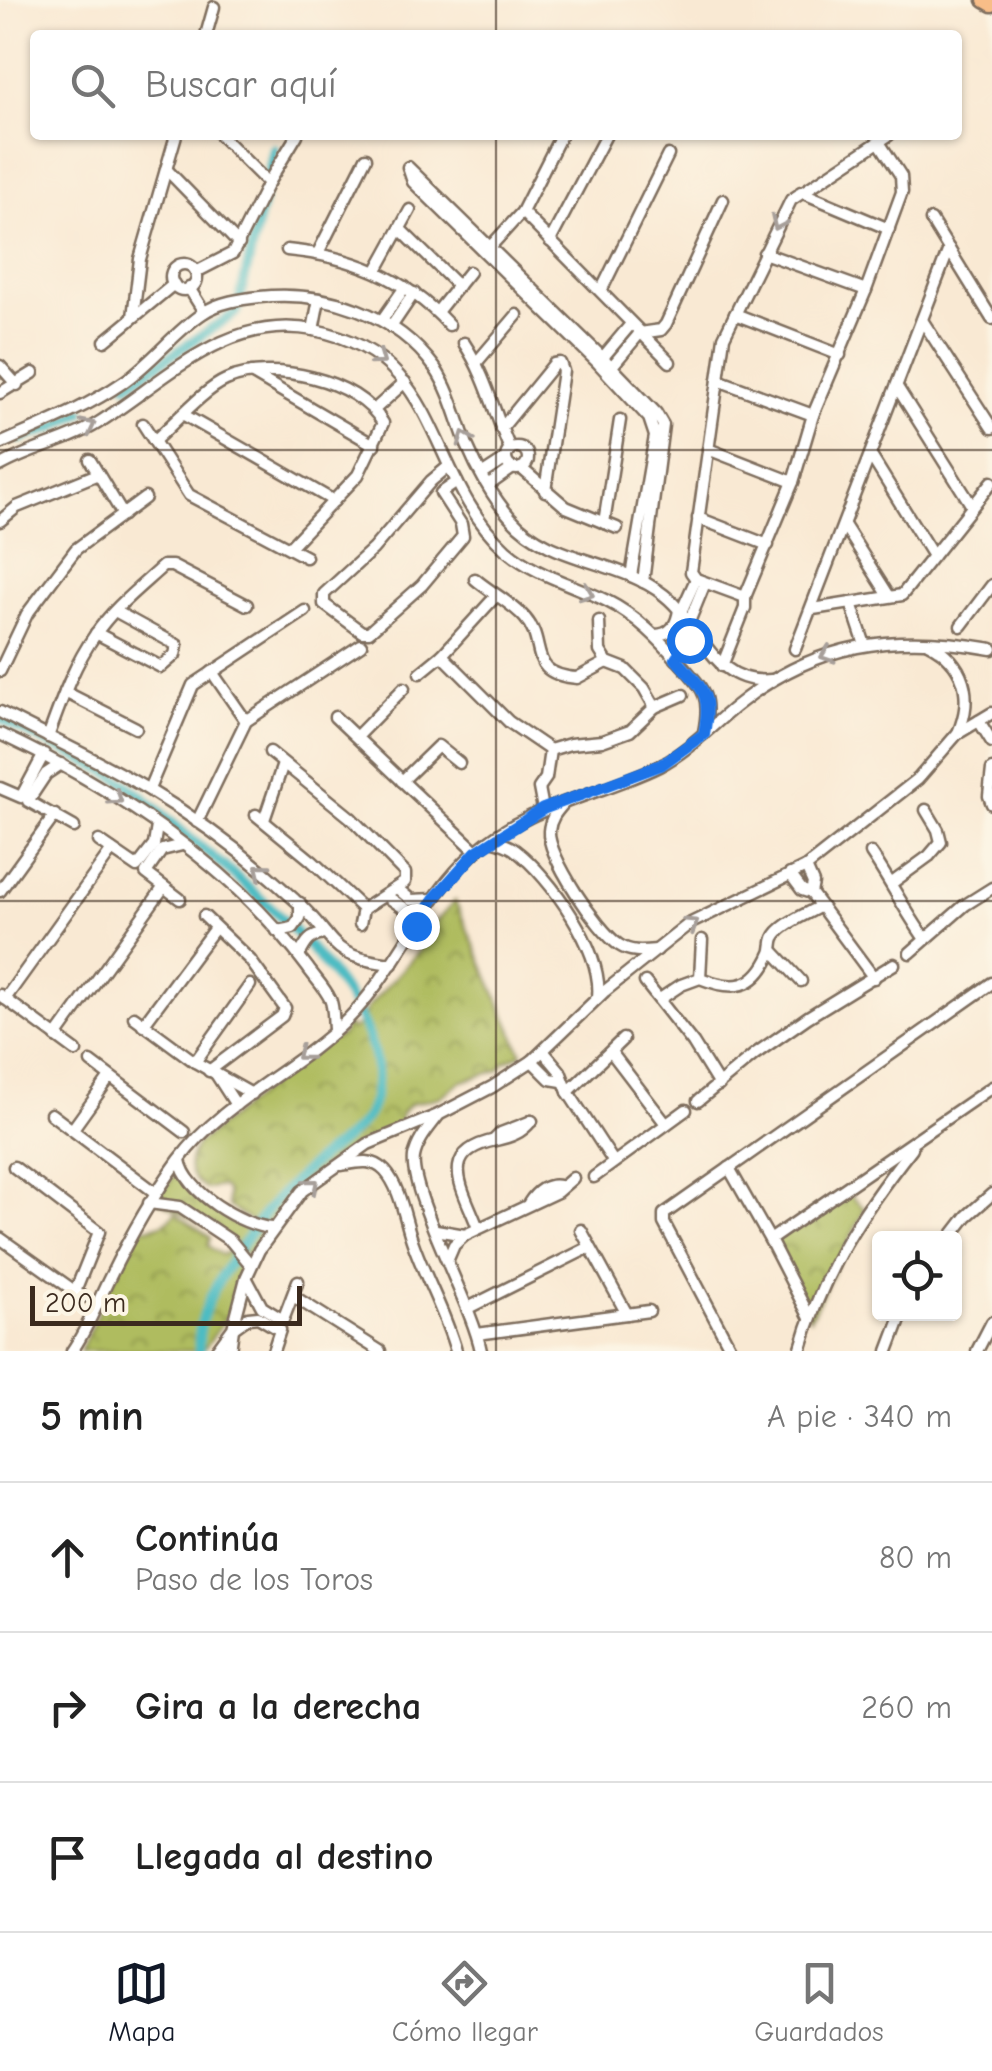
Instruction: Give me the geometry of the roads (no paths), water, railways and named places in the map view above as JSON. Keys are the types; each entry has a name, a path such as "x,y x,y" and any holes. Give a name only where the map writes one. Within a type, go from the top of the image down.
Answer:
{"highway":[{"path":"985,0 992,4"}],"street":[{"path":"208,30 214,7"},
{"path":"133,317 140,259 175,140"},
{"path":"225,140 268,183"},
{"path":"196,272 228,258 239,244 294,140"},
{"path":"488,249 522,212 558,140"},
{"path":"550,240 603,140"},
{"path":"745,597 700,581 691,572 722,344 783,210 801,192 881,140"},
{"path":"722,666 745,608 745,597 794,482 813,415 866,290 904,184 885,140"},
{"path":"601,292 668,156"},
{"path":"318,253 366,158"},
{"path":"166,169 239,244"},
{"path":"417,179 656,412 663,425 644,582"},
{"path":"801,192 888,229"},
{"path":"605,365 640,333 661,330 666,324 723,200"},
{"path":"377,270 410,210"},
{"path":"522,212 670,362"},
{"path":"932,220 992,319"},
{"path":"400,228 458,286"},
{"path":"796,650 949,249"},
{"path":"287,250 348,259 377,270 410,290 449,324"},
{"path":"764,254 866,290"},
{"path":"186,264 196,272 196,282 190,288 181,289 174,284 172,274 177,266 186,264"},
{"path":"437,312 468,272"},
{"path":"104,340 174,284"},
{"path":"190,288 204,312"},
{"path":"386,323 410,290"},
{"path":"0,444 50,423 126,381 204,312 234,300 278,295 319,298 352,306 412,342 436,370 486,480 510,516 534,538 555,551 644,582 680,611 722,666 751,682 772,680"},
{"path":"313,330 319,298"},
{"path":"735,314 840,355"},
{"path":"477,362 517,316"},
{"path":"922,320 992,428"},
{"path":"605,365 630,324"},
{"path":"0,466 95,426 217,342 266,328 313,330 368,350 406,382 426,412 457,482 490,532 532,569 616,606 655,636 676,659 706,698 709,708 704,734"},
{"path":"464,343 477,362 513,461 544,492 566,507 617,528"},
{"path":"501,429 554,364 560,363 563,367 544,492"},
{"path":"605,365 654,428 631,576"},
{"path":"0,366 17,385"},
{"path":"250,372 374,445"},
{"path":"154,441 223,381 250,372 298,373 327,382 375,409 383,423 358,475 290,548"},
{"path":"0,392 33,373"},
{"path":"718,380 813,415"},
{"path":"375,409 406,382"},
{"path":"897,388 972,506"},
{"path":"184,414 334,501"},
{"path":"604,523 620,420"},
{"path":"143,424 189,495 306,556"},
{"path":"708,449 794,482"},
{"path":"871,456 933,556"},
{"path":"90,460 123,515"},
{"path":"486,480 513,461"},
{"path":"430,481 461,524 462,536 422,586 368,632 362,632 324,604 324,594 373,549 430,481 450,466"},
{"path":"0,521 17,507 98,474"},
{"path":"441,493 457,482"},
{"path":"813,609 902,594 992,482"},
{"path":"2,663 26,614 76,549 146,498"},
{"path":"698,518 768,545"},
{"path":"844,525 888,596"},
{"path":"48,737 96,633 114,610 167,564 247,605"},
{"path":"474,580 530,624 539,657 552,672 577,678 608,662"},
{"path":"655,636 672,629 700,581"},
{"path":"689,622 700,581"},
{"path":"960,626 987,600 992,586"},
{"path":"420,674 495,597"},
{"path":"851,603 864,645"},
{"path":"96,633 161,667 175,655 177,645 114,610"},
{"path":"149,789 189,692 212,672 306,610"},
{"path":"598,621 600,651 608,662 625,670 644,688 655,707"},
{"path":"676,659 689,640 702,639"},
{"path":"923,640 944,651 959,668 967,702 958,734"},
{"path":"72,1351 153,1198 180,1158 214,1123 346,1020 392,964 434,899 476,852 554,805 661,765 772,680 834,651 885,641 923,640 992,649"},
{"path":"197,822 246,721 361,646"},
{"path":"442,655 509,722 550,750 602,741 630,731 655,707 682,695"},
{"path":"212,672 246,721"},
{"path":"358,736 404,688"},
{"path":"66,692 136,728"},
{"path":"0,712 149,789 197,822 300,903 338,950 350,957 392,964"},
{"path":"230,1351 251,1265 272,1228 302,1190 368,1144 438,1115 532,1061 598,998 688,924 806,868 918,779 958,734 992,714"},
{"path":"335,717 476,852"},
{"path":"979,721 992,742"},
{"path":"0,734 44,754 116,796 210,867 299,956 331,1001 334,1029"},
{"path":"402,780 438,746 459,763"},
{"path":"550,750 546,778 552,787 554,805 549,833 552,848 577,893 620,946 633,952 657,950"},
{"path":"270,752 351,818 405,873 405,882 398,889 363,910 360,924"},
{"path":"25,799 44,754"},
{"path":"25,799 46,774 61,764"},
{"path":"283,764 260,817 363,910"},
{"path":"992,769 992,804"},
{"path":"0,788 74,828"},
{"path":"892,883 929,856 941,842 926,810"},
{"path":"0,891 55,815"},
{"path":"141,870 154,845 156,826"},
{"path":"493,840 514,848 562,902 598,970 598,998"},
{"path":"99,841 180,899"},
{"path":"141,870 162,850 182,845"},
{"path":"76,1051 2,997 112,850"},
{"path":"871,853 925,939"},
{"path":"806,868 813,883 811,894"},
{"path":"790,874 802,890 811,894 874,978"},
{"path":"56,1037 163,888"},
{"path":"910,953 992,888"},
{"path":"398,889 411,900 434,899"},
{"path":"385,896 406,910 416,926"},
{"path":"278,931 293,928 300,918 300,903"},
{"path":"660,999 700,978 720,986 738,987 755,978 772,952 780,930 820,906"},
{"path":"204,916 250,960 285,1008 282,1016 212,1072"},
{"path":"214,928 138,1021 195,1062 252,1094"},
{"path":"299,956 315,935 326,934"},
{"path":"700,978 702,940"},
{"path":"772,952 800,981"},
{"path":"698,1101 755,1054 894,964"},
{"path":"645,982 719,1085"},
{"path":"732,1351 662,1218 992,983"},
{"path":"195,1062 250,985"},
{"path":"565,1086 623,1039"},
{"path":"544,1052 560,1071 565,1086 613,1161"},
{"path":"611,1052 666,1124"},
{"path":"532,1061 550,1079 565,1086"},
{"path":"91,1062 184,1132"},
{"path":"212,1072 236,1105"},
{"path":"72,1130 110,1077"},
{"path":"770,1240 992,1087"},
{"path":"594,1177 686,1110"},
{"path":"51,1114 153,1198 180,1207 232,1241 251,1265"},
{"path":"438,1115 414,1158 481,1351"},
{"path":"478,1228 458,1174 462,1153 534,1120"},
{"path":"800,1351 810,1318 864,1209 919,1140"},
{"path":"180,1158 182,1171 192,1186 251,1226 272,1228"},
{"path":"336,1166 366,1161 384,1169 393,1182 413,1245 436,1293 456,1351"},
{"path":"0,1238 79,1294 99,1232 14,1167"},
{"path":"729,1168 810,1318"},
{"path":"393,1182 417,1174"},
{"path":"448,1259 454,1245 465,1235 528,1202 538,1201 573,1178"},
{"path":"846,1191 864,1209"},
{"path":"955,1231 992,1194"},
{"path":"436,1230 465,1235"},
{"path":"582,1230 627,1314"},
{"path":"468,1308 590,1246"},
{"path":"85,1268 109,1278"},
{"path":"246,1278 260,1312 280,1330 273,1351"},
{"path":"216,1351 233,1328 260,1312 284,1320 298,1281"},
{"path":"294,1296 380,1351"},
{"path":"477,1334 649,1311"},
{"path":"888,1351 899,1321"},
{"path":"977,1351 992,1322"}],"waterway":[{"path":"267,182 274,149"},
{"path":"127,385 237,312 263,199"},
{"path":"20,439 53,428 82,412"},
{"path":"0,717 128,785 251,890 319,958 348,996 368,1035 376,1073 370,1110 353,1132 298,1177 260,1219 208,1302 199,1351"}]}
